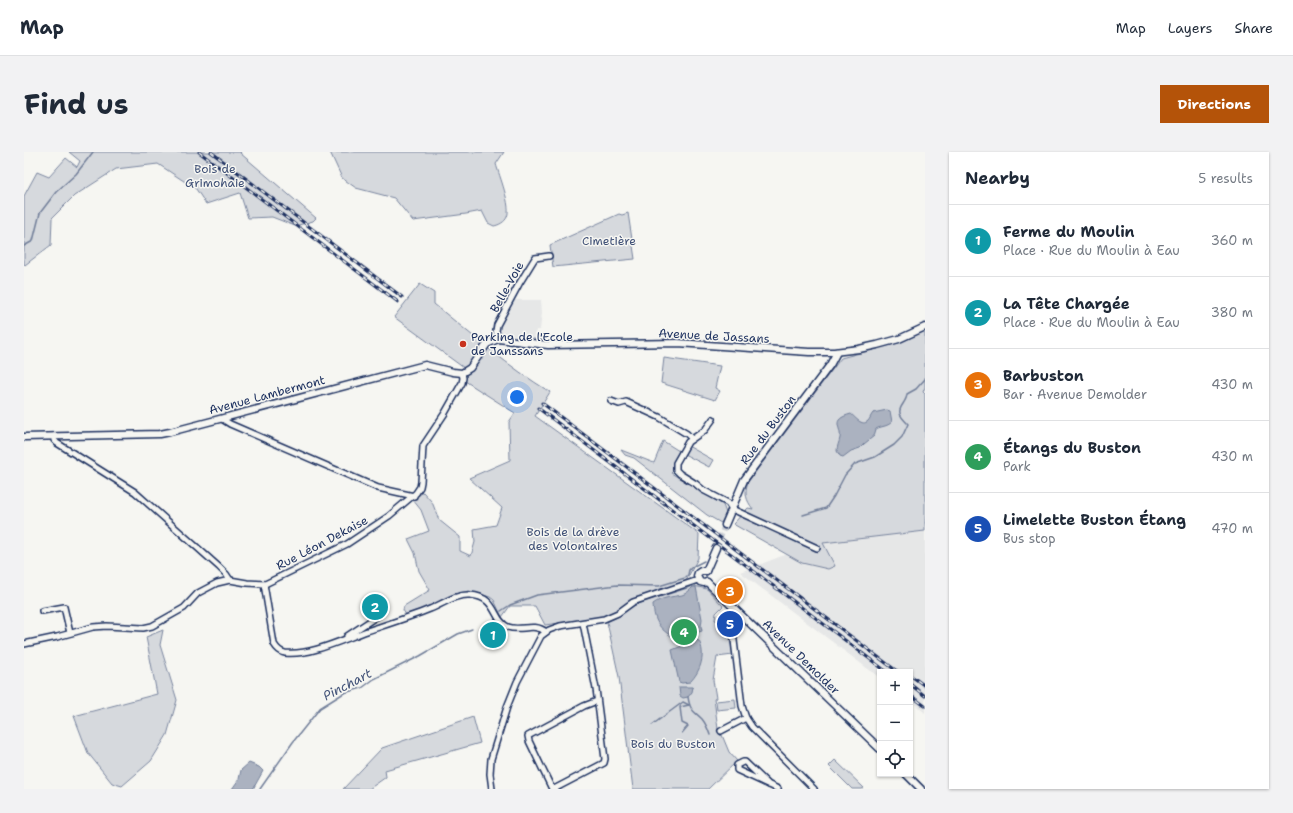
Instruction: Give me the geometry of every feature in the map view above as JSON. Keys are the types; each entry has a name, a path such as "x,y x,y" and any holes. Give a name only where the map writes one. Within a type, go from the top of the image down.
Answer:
{"street":[{"name":"Belle-Voie","path":"498,339 496,330 497,325 523,276 535,258 548,256"},
{"name":"Avenue de Jassans","path":"498,339 548,345 678,343 809,352 837,352 860,349 899,339 925,327"},
{"path":"222,419 230,424 378,488 414,496 420,487 423,446 460,387 462,373 472,366 487,344 498,339"},
{"name":"Rue du Buston","path":"725,525 744,480 832,363 837,352"},
{"name":"Avenue Lambermont","path":"24,437 160,434 425,365 462,373"},
{"path":"611,401 619,404 626,402 643,409 687,434 692,439"},
{"path":"713,419 705,430 688,442 676,463 677,471 703,490 728,503 732,509 816,548"},
{"path":"54,436 55,442 141,497 223,570 230,580"},
{"name":"Rue Léon Dekaise","path":"264,584 347,544 378,524 414,496"},
{"path":"706,571 716,548"},
{"path":"698,580 698,573 703,570 706,571"},
{"path":"492,789 490,774 491,760 509,700 539,640 546,632 560,626 610,617 634,602 647,597 698,580 702,583 707,582 710,579 710,575 706,571"},
{"path":"24,644 98,626 143,628 152,626 184,608 201,591 217,583 230,580 264,584 274,644 280,651 288,653 311,650 421,613 453,598 468,595 475,596 490,603 501,622 506,626 511,628 538,628 546,632"},
{"name":"Avenue Demolder","path":"707,582 877,746"},
{"path":"42,611 64,607 70,633"},
{"path":"736,610 733,626 742,706 746,718 752,727 814,789"},
{"path":"342,640 379,615"},
{"path":"583,623 594,679 605,756 604,763 553,789 529,741 528,736 578,709 597,701"},
{"path":"721,732 746,718"},
{"path":"769,785 746,762 742,762 737,765 737,770 769,785 778,789"},
{"path":"909,777 921,789"}],"shaded area":[{"path":"512,300 541,300 542,313 540,330 536,330 534,340 503,335 499,331 498,328"},
{"path":"887,410 890,411 892,422 876,429 874,436 860,448 851,451 843,457 840,456 837,451 840,438 838,421 840,419 851,414 861,422 866,423 873,413"},
{"path":"925,531 925,713 913,703 913,669 877,669 877,676 740,572 819,543"},
{"path":"693,587 696,587 702,619 702,631 677,639 659,626 655,616 653,604 663,599 688,592"},
{"path":"697,640 699,641 702,651 700,668 690,682 679,682 672,650"},
{"path":"679,687 693,687 692,692 688,697 683,698 680,696"},
{"path":"249,763 259,767 263,771 253,789 232,789 239,779 241,770"}],"green space":[{"name":"Bois de Grimohaie","path":"69,152 241,152 240,153 316,218 313,221 295,226 272,217 248,218 240,193 206,204 196,189 158,164 116,169 74,196 52,218 51,245 25,265 24,196 37,172 49,177 66,158 77,167 80,161"},
{"path":"330,152 504,152 496,164 507,199 507,217 502,223 494,226 488,223 482,211 413,221 394,198 356,188 342,178"},
{"name":"Cimetière","path":"628,213 635,259 553,267 550,245 619,214 622,215"},
{"name":"Bois de la drève des Volontaires","path":"420,284 434,293 434,304 505,361 550,392 535,416 699,534 698,558 686,581 632,600 607,616 545,625 535,606 510,606 502,617 494,600 490,597 469,591 454,594 431,606 406,615 403,610 404,606 430,590 419,571 415,553 408,539 429,531 421,510 413,500 423,492 432,502 439,520 460,537 460,551 471,556 475,542 474,529 496,525 502,508 469,478 510,460 509,422 515,413 465,381 464,368 394,317"},
{"path":"925,331 925,387 923,392 925,394 925,531 823,543 835,566 828,569 802,563 733,524 748,508 753,509 746,496 748,482 841,358 901,342"},
{"path":"664,358 720,366 715,388 720,391 715,400 661,383"},
{"path":"663,441 679,451 674,463 674,470 671,473 723,505 726,513 721,523 707,515 634,458 625,455 621,450 654,463"},
{"path":"688,446 713,460 709,467 684,454"},
{"name":"Bois du Buston","path":"694,586 707,589 723,606 716,613 715,620 728,622 733,655 717,657 713,680 716,698 714,699 717,730 721,736 722,735 729,752 737,761 708,789 633,789 619,677 607,622 635,605"},
{"path":"163,630 160,645 177,700 167,735 151,761 122,786 112,783 88,753 74,716 157,694 146,637"},
{"path":"735,699 736,708 717,710 716,701"},
{"path":"473,717 480,743 385,770 386,777 369,789 343,789 382,748"},
{"path":"835,760 864,788 852,789 829,766"}],"waterway":[{"path":"24,246 33,241 40,213 56,192 76,174 93,152"},
{"name":"Pinchart","path":"803,515 826,508 845,475 855,464 875,457 894,445 902,437 908,424 901,416 900,409 906,400 907,394 916,389 925,379"},
{"name":"Pinchart","path":"501,611 510,605 537,595 617,585 659,586 685,578 692,567 704,561"},
{"name":"Pinchart","path":"260,789 293,742 320,708 344,693 362,688 374,679 420,656 458,634 472,629"},
{"path":"688,697 691,708 702,719 710,735"},
{"path":"652,725 683,702 689,705"},
{"path":"682,733 688,726 682,723 680,707 689,705"}],"tunnel":[{"path":"716,548 725,525"}],"railway":[{"path":"199,152 398,302"},
{"path":"211,152 402,297"},
{"path":"542,403 894,669"},
{"path":"538,408 883,669"},
{"path":"913,677 925,686"},
{"path":"913,686 925,696"},
{"path":"913,697 925,706"}],"place":[{"name":"Parking de l'Ecole de Janssans","path":"463,344"},
{"name":"Barbuston","path":"730,591"},
{"name":"La Tête Chargée","path":"375,607"},
{"name":"Limelette Buston Étang","path":"730,624"},
{"name":"Étangs du Buston","path":"684,632"},
{"name":"Ferme du Moulin","path":"493,635"}]}
